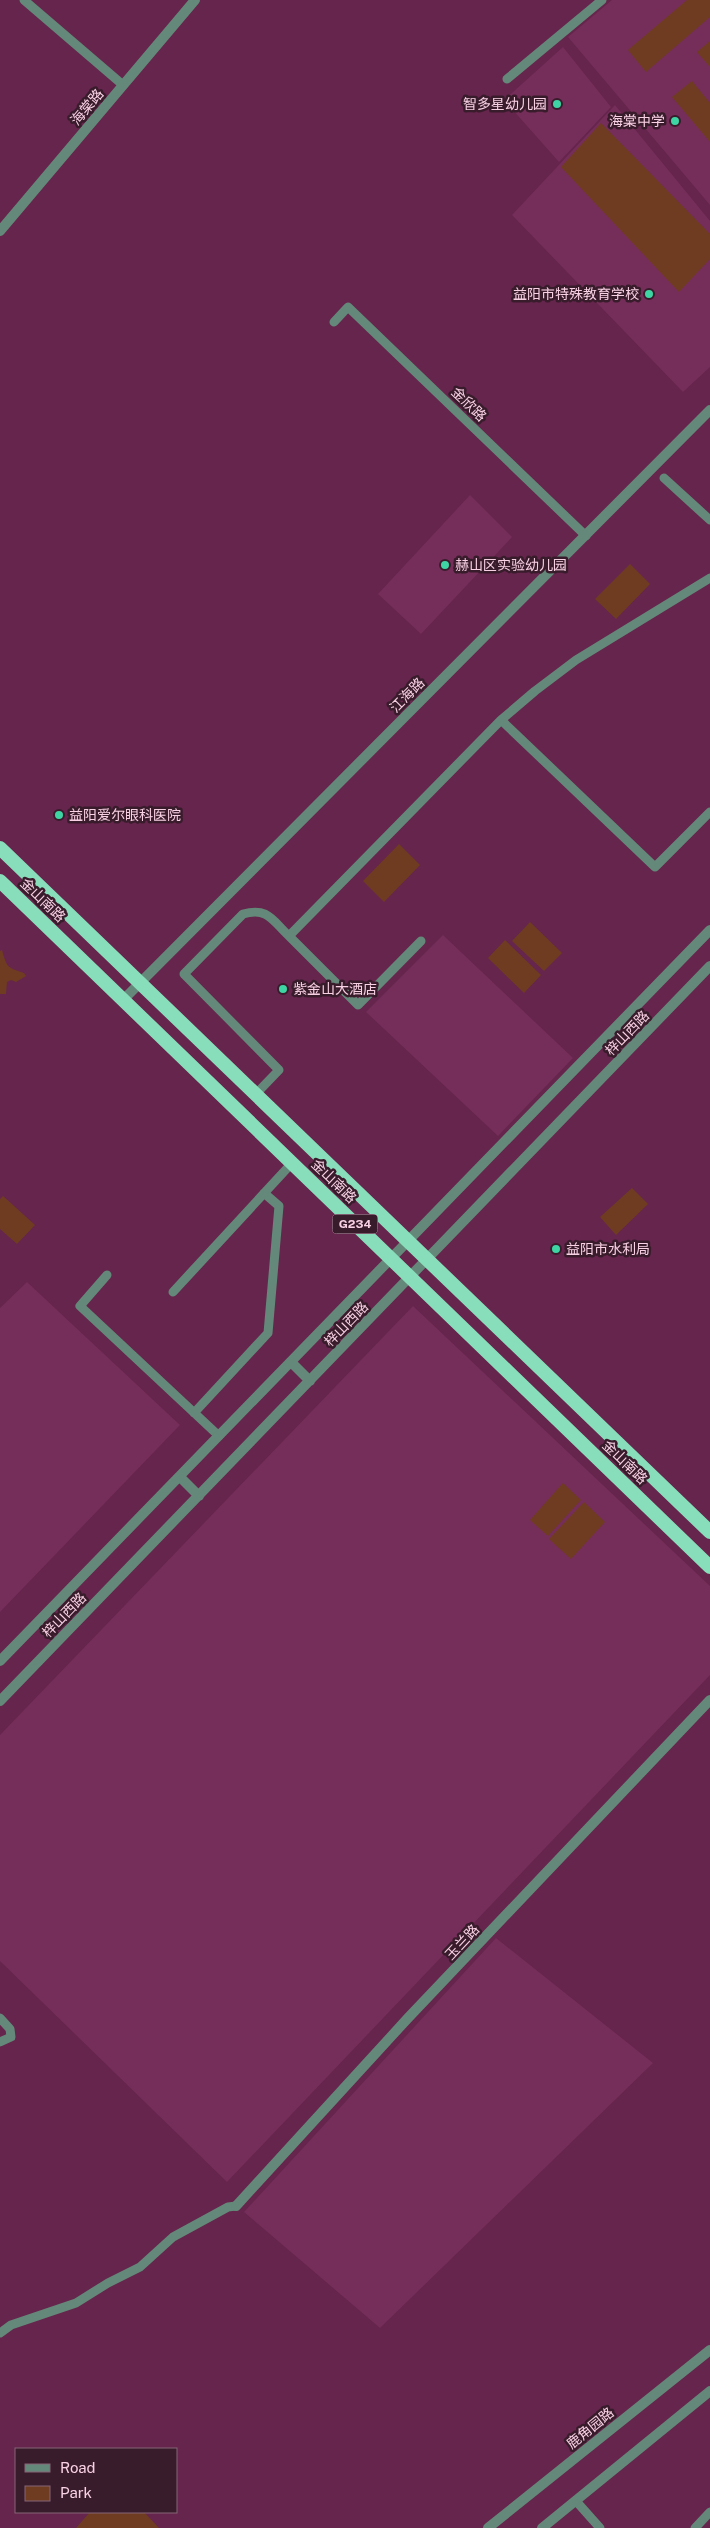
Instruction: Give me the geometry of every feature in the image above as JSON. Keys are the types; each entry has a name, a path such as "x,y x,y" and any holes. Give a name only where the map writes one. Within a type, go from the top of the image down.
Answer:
{"highway":[{"name":"金山南路","path":"0,848 710,1532"},
{"name":"金山南路","path":"0,881 710,1567"}],"street":[{"path":"24,0 124,85"},
{"name":"海棠路","path":"0,231 195,0"},
{"path":"507,79 602,0"},
{"name":"金欣路","path":"334,322 348,307 586,536"},
{"name":"江海路","path":"123,1000 710,410"},
{"path":"664,478 710,520"},
{"path":"288,936 502,720 535,691 576,660 710,578"},
{"path":"502,720 655,867 710,812"},
{"path":"256,1095 279,1070 184,974 243,914 256,910 265,913 358,1005 421,941"},
{"name":"梓山西路","path":"0,1661 710,930"},
{"name":"梓山西路","path":"0,1700 710,966"},
{"path":"173,1292 292,1163"},
{"path":"194,1413 268,1333 279,1206 264,1193"},
{"path":"107,1275 80,1306 219,1436"},
{"path":"291,1362 310,1381"},
{"path":"180,1476 199,1496"},
{"name":"玉兰路","path":"236,2206 408,2018 710,1700"},
{"path":"0,2018 10,2029 11,2036 0,2042"},
{"path":"0,2333 11,2325 76,2303 108,2283 140,2267 173,2237 228,2207 236,2206"},
{"name":"鹿角园路","path":"488,2528 710,2350"},
{"path":"542,2528 710,2391"},
{"path":"576,2501 600,2528"},
{"path":"695,2528 710,2512"}],"shaded area":[{"name":"海棠中学","path":"612,0 710,0 710,205 568,37"},
{"name":"智多星幼儿园","path":"563,47 611,107 559,162 504,100"},
{"name":"益阳市特殊教育学校","path":"615,105 710,221 710,367 683,392 512,215"},
{"name":"赫山区实验幼儿园","path":"470,495 512,537 421,634 378,594"},
{"path":"443,935 573,1058 498,1136 366,1012"},
{"path":"27,1282 180,1425 0,1612 0,1308"},
{"path":"413,1306 710,1586 710,1675 227,2182 0,1961 0,1735"},
{"path":"496,1938 653,2063 380,2328 244,2212"}],"green space":[{"path":"687,0 710,0 710,17 646,72 628,50"},
{"path":"710,41 710,67 697,52"},
{"path":"692,81 710,103 710,142 672,97"},
{"path":"601,123 710,234 710,259 679,292 561,167"},
{"path":"630,564 650,584 616,619 595,599"},
{"path":"399,844 420,865 384,902 363,881"},
{"path":"530,922 562,953 544,971 512,941"},
{"path":"505,940 541,975 524,993 488,958"},
{"path":"2,950 8,966 24,973 26,976 16,982 11,980 7,982 6,994 0,994 0,951"},
{"path":"632,1188 648,1204 616,1235 600,1217"},
{"path":"3,1196 35,1225 17,1244 0,1229 0,1199"},
{"path":"563,1483 581,1500 548,1536 530,1520"},
{"path":"584,1502 605,1522 571,1559 549,1539"},
{"path":"89,2513 145,2513 159,2528 76,2528"}],"place":[{"name":"智多星幼儿园","path":"557,104"},
{"name":"海棠中学","path":"675,121"},
{"name":"益阳市特殊教育学校","path":"649,294"},
{"name":"赫山区实验幼儿园","path":"445,565"},
{"name":"益阳爱尔眼科医院","path":"59,815"},
{"name":"紫金山大酒店","path":"283,989"},
{"name":"益阳市水利局","path":"556,1249"}]}
